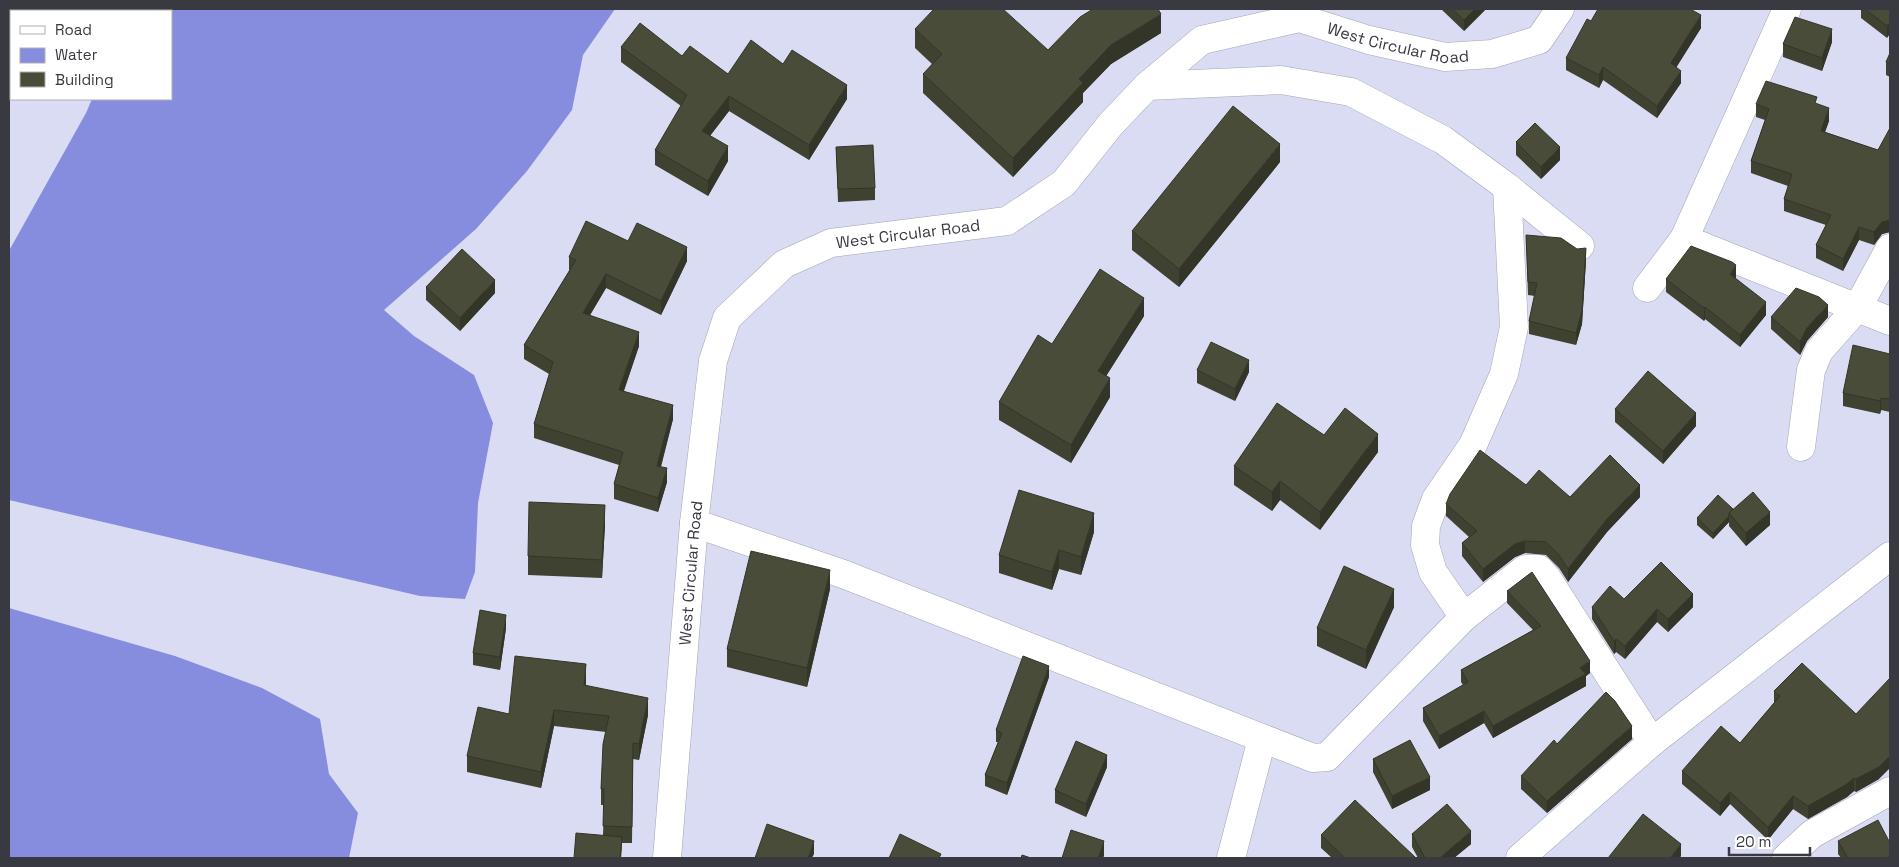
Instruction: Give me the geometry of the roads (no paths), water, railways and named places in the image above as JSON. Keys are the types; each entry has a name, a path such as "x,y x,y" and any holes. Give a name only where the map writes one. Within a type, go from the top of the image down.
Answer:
{"street":[{"name":"West Circular Road","path":"667,858 694,523 713,361 727,318 784,264 832,243 1007,222 1064,183 1110,126 1147,86 1202,40 1299,18 1369,40 1445,57 1492,54 1539,40 1560,9"},
{"path":"1648,288 1684,239 1787,9"},
{"path":"1147,86 1280,80 1351,92 1443,140 1506,186 1580,246"},
{"path":"1464,617 1433,572 1425,546 1426,526 1436,499 1473,445 1504,374 1514,327 1506,186"},
{"path":"1684,239 1890,321"},
{"path":"1801,447 1811,370 1819,351 1858,307 1890,248"},
{"path":"694,523 844,574 1313,758 1327,757 1464,617 1525,568 1539,569 1547,578 1652,742"},
{"path":"1520,858 1652,742 1890,556"},
{"path":"1231,858 1262,739"},
{"path":"1786,858 1812,834 1890,791"}],"water":[{"path":"615,9 583,55 572,110 527,171 476,229 384,310 414,336 474,375 493,423 478,503 475,572 465,599 420,596 9,500 10,249 92,100 172,100 172,10 128,10"},
{"path":"9,608 175,656 262,688 320,719 329,774 358,813 349,858 9,858"}]}
